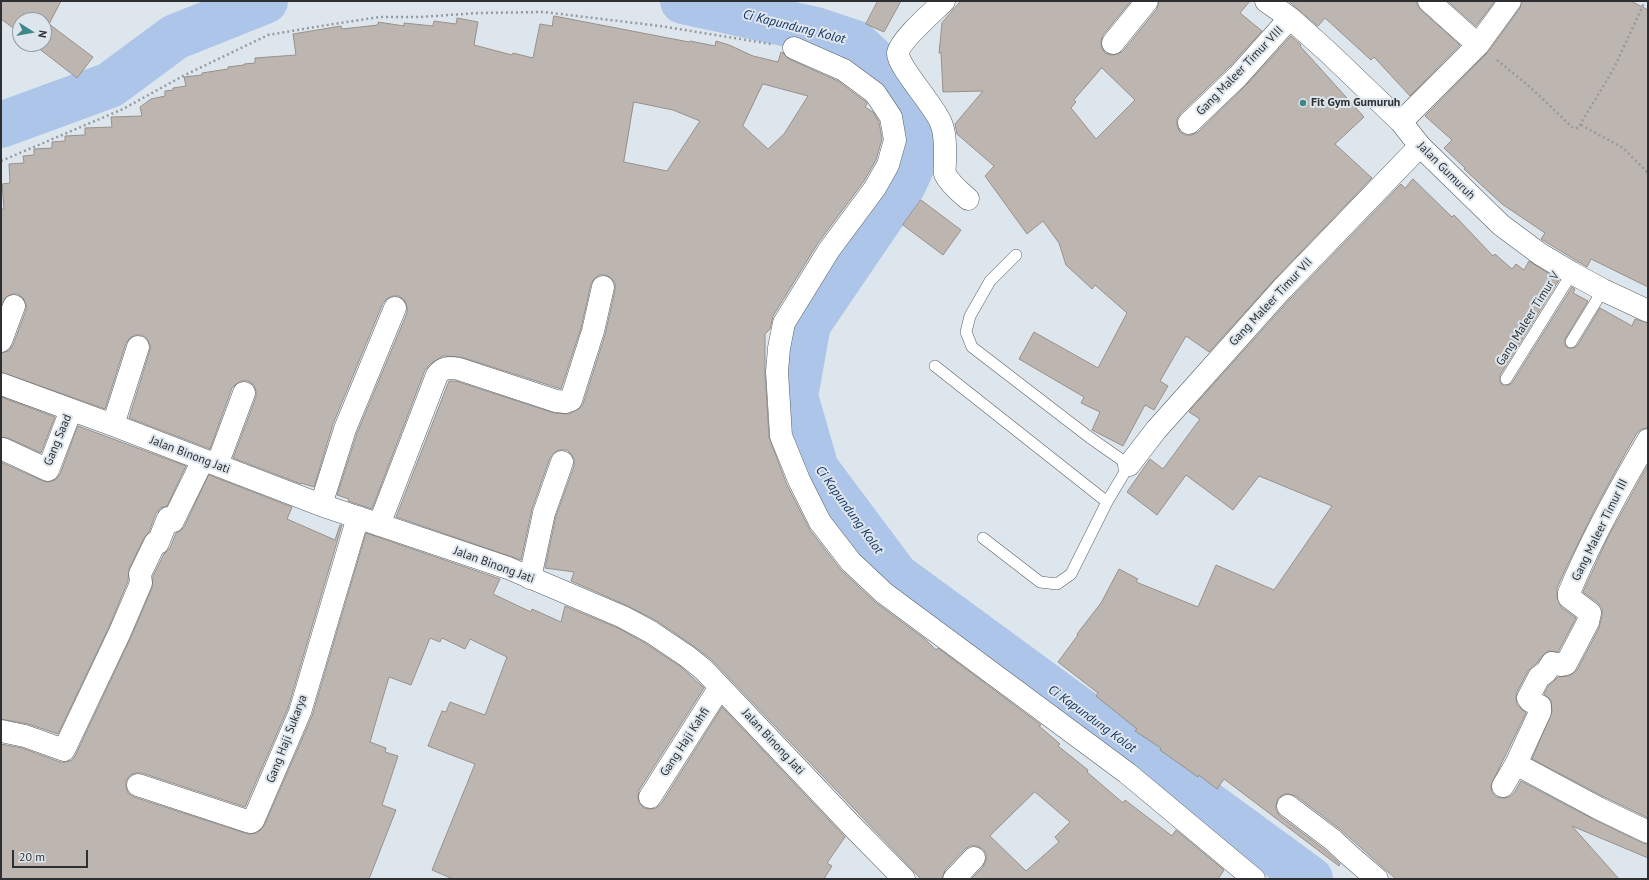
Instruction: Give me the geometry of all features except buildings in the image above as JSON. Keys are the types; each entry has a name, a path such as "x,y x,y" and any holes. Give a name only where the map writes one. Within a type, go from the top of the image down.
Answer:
{"street":[{"path":"944,1 921,23 901,46 898,53 898,58 941,122 945,142 945,173 952,184 968,199"},
{"path":"1113,43 1147,1"},
{"name":"Jalan Gumuruh","path":"1266,1 1290,18 1329,53 1401,122 1420,146 1501,225 1540,254 1572,273 1603,290 1648,311"},
{"path":"1429,1 1478,45"},
{"path":"1401,122 1478,45 1510,1"},
{"name":"Gang Maleer Timur VIII","path":"1189,123 1238,76 1290,18"},
{"path":"794,48 844,70 875,93 890,117 895,140 888,165 875,188 829,250 784,322 779,348 777,372 781,436 799,480 820,522 851,562 884,593 1128,773 1254,879"},
{"name":"Gang Maleer Timur VII","path":"1129,465 1156,430 1276,295 1420,146"},
{"path":"379,525 437,375 441,369 449,367 459,369 556,401 565,402 571,400 593,331 604,287"},
{"path":"1,341 14,306"},
{"path":"321,505 345,429 395,308"},
{"path":"113,425 138,347"},
{"name":"Jalan Binong Jati","path":"1,384 113,425 321,505 508,568 623,617 651,632 688,657 704,670 851,826 904,879"},
{"path":"1,731 25,736 64,750 120,632 141,583 140,574 155,543 158,542 168,518 173,521 210,462 244,393"},
{"name":"Gang Saad","path":"2,449 48,470 71,410"},
{"name":"Gang Maleer Timur III","path":"1503,786 1516,764 1541,709 1540,706 1530,702 1528,698 1539,677 1546,672 1552,663 1561,665 1566,664 1590,616 1588,611 1570,598 1569,593 1596,532 1648,440"},
{"path":"530,578 544,513 562,462"},
{"name":"Gang Haji Sukarya","path":"138,785 247,821 253,821 300,712 358,517"},
{"name":"Gang Haji Kahfi","path":"650,797 720,687"},
{"path":"1516,764 1598,808 1648,832"},
{"path":"1288,806 1333,840 1377,879"},
{"path":"954,879 974,858"}],"lane":[{"path":"983,538 1040,582 1057,584 1071,574 1107,502 1129,465 1089,437 972,347 966,332 970,316 990,281 1016,255"},
{"name":"Gang Maleer Timur V","path":"1506,379 1572,273"},
{"path":"1571,342 1603,290"},
{"path":"935,366 1107,502"}],"path":[{"path":"1478,45 1529,86 1573,128 1578,128 1612,70 1645,1"},
{"path":"1,161 123,109 181,77 268,35 379,17 420,17 478,13 544,12 660,26 794,48"},
{"path":"1581,125 1623,148 1648,173"}],"waterway":[{"name":"Ci Kapundung Kolot","path":"1,125 110,85 175,37 265,1"},
{"name":"Ci Kapundung Kolot","path":"683,1 816,30 855,43 888,74 914,119 920,148 904,183 808,324 795,396 816,469 896,576 1310,879"}],"place":[{"name":"Fit Gym Gumuruh","path":"1303,103"}]}
